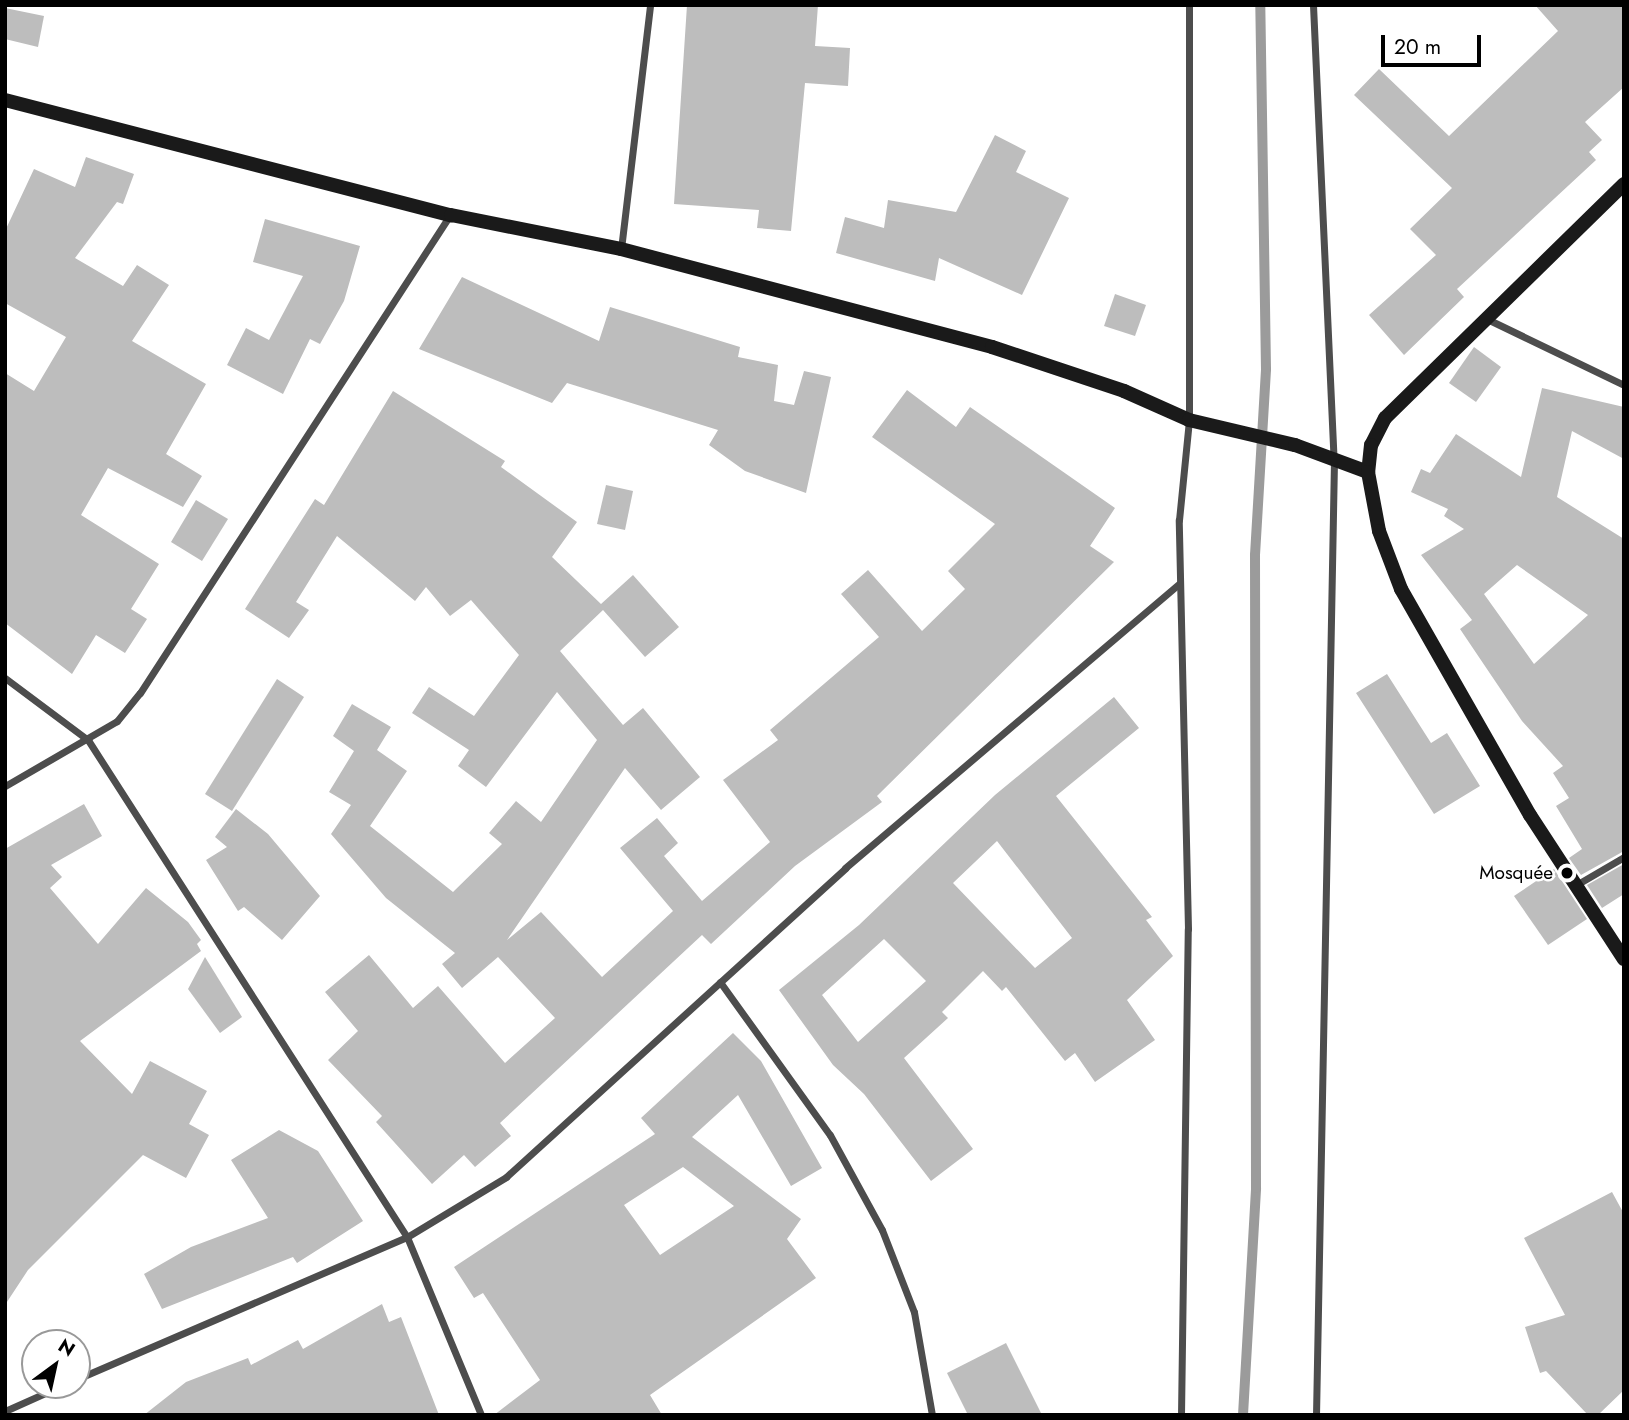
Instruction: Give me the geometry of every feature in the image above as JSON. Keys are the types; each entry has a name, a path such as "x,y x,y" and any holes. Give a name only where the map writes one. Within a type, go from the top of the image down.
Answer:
{"street":[{"path":"621,250 650,5"},
{"path":"1181,1415 1188,929 1178,520 1189,420 1189,5"},
{"path":"1313,5 1334,461 1316,1415"},
{"path":"5,100 451,215 621,250 992,347 1124,391 1189,420 1295,445 1368,472"},
{"path":"1624,184 1385,418 1371,444 1368,472 1380,531 1401,589 1576,886 1624,958"},
{"path":"5,786 89,740 117,720 140,693 451,215"},
{"path":"1485,318 1624,385"},
{"path":"91,1373 407,1237 506,1177 845,868 1179,584"},
{"path":"5,678 89,740 407,1237 481,1415"},
{"path":"1576,886 1624,857"},
{"path":"720,982 830,1135 881,1230 914,1312 932,1415"},
{"path":"5,1410 31,1399"}],"building":[{"path":"687,5 818,5 815,46 850,48 848,86 805,83 791,231 757,228 759,210 674,204"},
{"path":"1535,5 1624,5 1624,87 1585,122 1602,140 1589,152 1596,160 1457,289 1464,297 1404,355 1369,315 1436,255 1410,229 1452,188 1354,95 1379,69 1449,136 1558,31"},
{"path":"5,8 44,16 38,47 5,39"},
{"path":"995,135 1026,151 1016,172 1069,198 1022,295 939,258 935,281 836,253 845,217 884,228 888,200 956,212"},
{"path":"86,157 134,174 123,204 117,202 75,258 123,286 137,265 169,285 132,341 206,384 166,454 202,476 183,507 108,468 81,515 159,564 131,609 147,619 125,653 96,635 72,674 5,623 5,373 34,391 66,337 5,303 5,231 34,169 75,187"},
{"path":"265,219 360,246 344,301 320,344 310,339 283,394 227,365 246,328 269,340 303,276 253,262"},
{"path":"462,277 599,341 610,307 740,347 738,357 778,365 774,401 794,405 804,371 831,377 806,493 745,471 709,445 718,430 567,383 552,403 419,349"},
{"path":"1115,294 1146,305 1135,336 1104,326"},
{"path":"1474,347 1501,367 1476,402 1449,383"},
{"path":"1542,388 1624,407 1624,459 1572,431 1557,497 1624,539 1624,851 1581,875 1569,858 1582,849 1556,806 1569,798 1553,773 1563,766 1522,721 1460,629 1472,620 1421,555 1464,529 1444,516 1448,509 1411,492 1421,469 1430,473 1456,434 1521,477","holes":["1517,565 1588,615 1534,664 1484,594"]},
{"path":"907,390 956,427 970,407 1115,508 1090,546 1114,562 877,796 882,802 795,866 711,944 702,935 500,1123 511,1136 475,1167 464,1155 432,1184 376,1122 382,1116 328,1060 358,1031 325,992 369,955 413,1008 438,986 505,1063 555,1018 498,957 462,988 442,964 455,953 386,898 331,834 351,805 329,792 354,751 333,736 352,704 391,727 377,750 407,771 370,826 453,892 502,844 489,833 516,801 541,822 597,740 557,692 486,787 458,766 469,750 412,713 429,687 474,716 519,655 471,600 450,616 426,587 415,601 337,536 296,602 309,610 289,638 245,609 315,499 324,505 393,391 505,461 501,467 577,522 552,557 601,604 633,575 679,627 645,657 603,610 560,651 623,725 643,708 700,777 661,810 625,768 507,940 541,912 602,977 673,911 620,848 657,818 678,843 664,856 702,901 770,842 723,780 778,740 770,730 879,637 841,594 868,570 922,631 965,589 948,571 995,524 872,437"},
{"path":"606,485 633,491 625,530 597,524"},
{"path":"196,500 228,519 202,561 171,542"},
{"path":"1387,674 1431,743 1447,733 1480,786 1434,814 1356,693"},
{"path":"277,679 304,697 232,811 205,794"},
{"path":"1114,697 1139,728 1056,796 1152,917 1146,920 1173,956 1127,1000 1155,1040 1095,1082 1075,1053 1065,1061 1006,987 1002,991 983,971 942,1012 948,1018 904,1058 973,1149 931,1181 864,1094 833,1065 779,990 859,925 995,795","holes":["997,841 1072,938 1035,968 953,883","884,939 926,981 858,1042 822,995"]},
{"path":"84,804 102,836 51,865 62,877 50,888 98,944 146,888 188,922 201,940 197,944 201,951 80,1041 132,1094 150,1061 207,1091 189,1124 209,1135 186,1178 143,1155 28,1270 5,1305 5,849"},
{"path":"236,809 268,834 320,896 282,940 244,907 238,911 206,860 227,847 215,837"},
{"path":"1624,864 1624,894 1602,908 1587,885"},
{"path":"1554,869 1587,919 1548,945 1514,896"},
{"path":"205,957 242,1017 220,1033 188,989"},
{"path":"733,1033 761,1061 822,1168 791,1186 738,1095 692,1137 801,1219 787,1239 816,1278 650,1395 662,1415 494,1415 540,1380 483,1293 474,1298 454,1267 655,1134 641,1118","holes":["683,1167 734,1206 660,1255 624,1205"]},
{"path":"279,1130 318,1151 363,1221 297,1263 293,1257 162,1309 144,1274 191,1247 268,1218 231,1160"},
{"path":"1612,1192 1624,1214 1624,1390 1598,1415 1588,1415 1546,1371 1540,1373 1525,1327 1565,1315 1524,1238"},
{"path":"382,1304 389,1322 401,1317 439,1415 144,1415 186,1382 248,1358 251,1365 298,1340 303,1349"},
{"path":"1006,1343 1042,1415 968,1415 947,1373"}],"waterway":[{"path":"1243,1415 1256,1188 1255,555 1266,369 1260,5"}],"place":[{"name":"Mosquée","path":"1567,873"}]}
